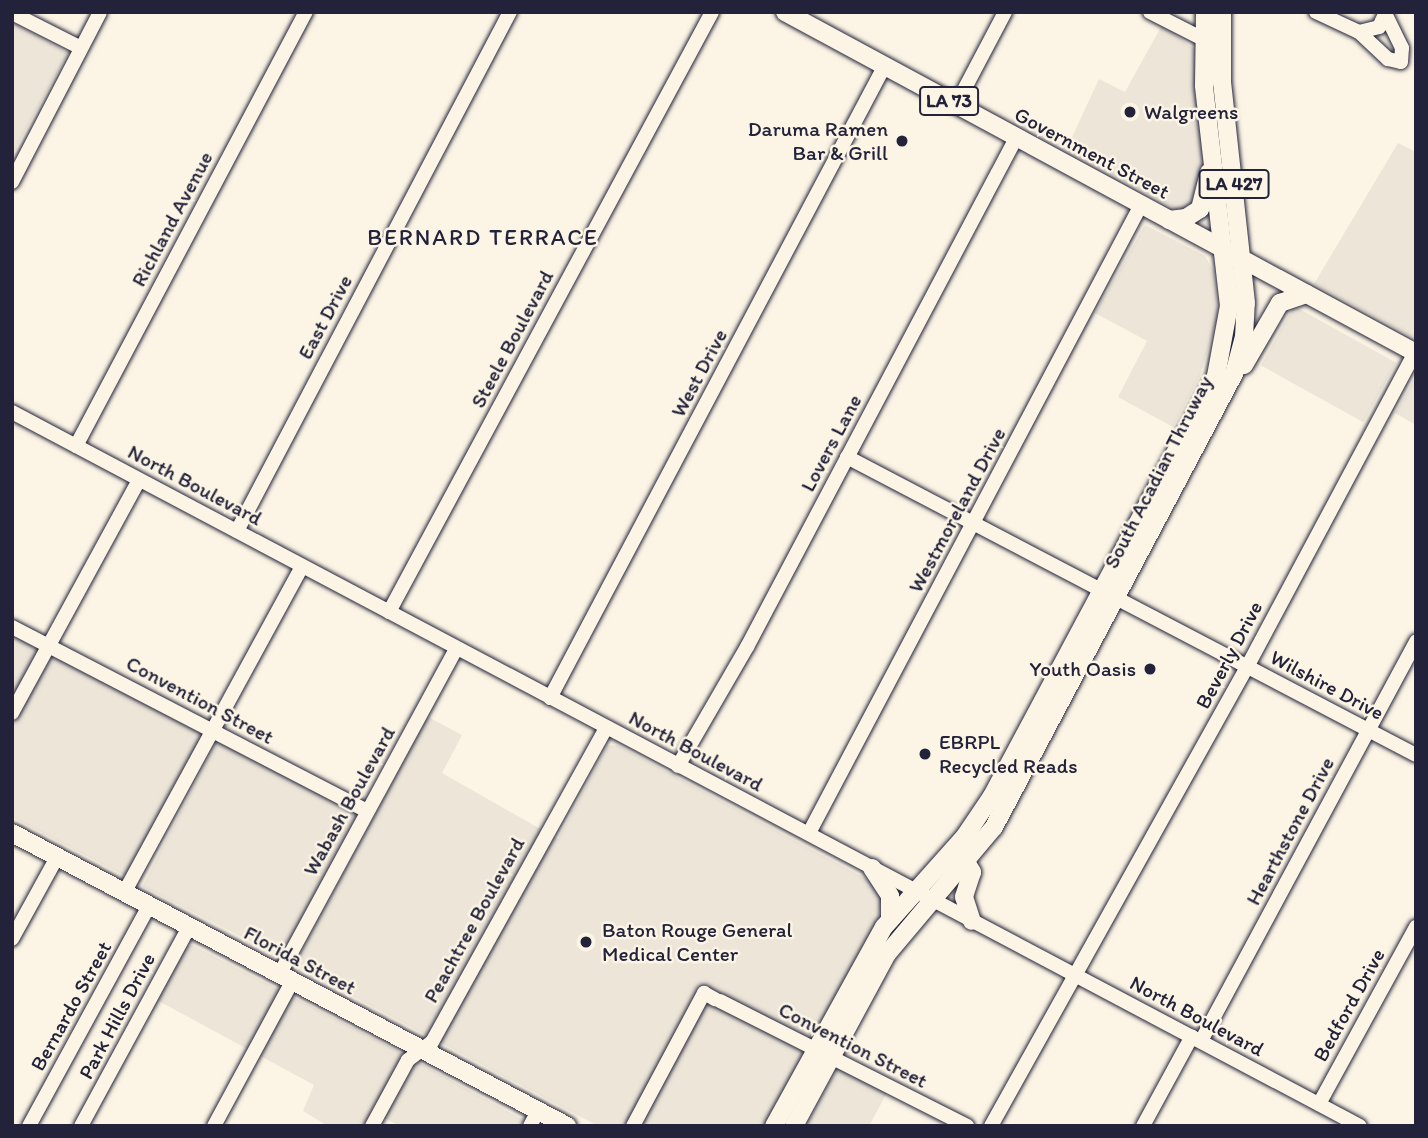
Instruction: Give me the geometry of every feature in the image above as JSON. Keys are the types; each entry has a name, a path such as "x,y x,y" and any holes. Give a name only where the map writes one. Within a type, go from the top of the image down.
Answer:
{"main road":[{"name":"Government Street","path":"785,12 1415,353"},
{"name":"South Acadian Thruway","path":"823,1052 887,954 994,827 1216,376 1229,321 1224,250 1212,158 1203,39 1205,12"},
{"name":"South Acadian Thruway","path":"823,1052 890,920 965,836 992,796 1110,596 1234,374 1246,325 1244,260 1222,83 1222,12"},
{"path":"1169,220 1191,216 1200,209 1212,158"},
{"path":"1234,374 1245,364 1280,303 1306,294"},
{"name":"Florida Street","path":"12,833 422,1050 534,1118 567,1126"},
{"path":"966,862 972,872 964,897 972,921"},
{"path":"872,868 890,896 890,920"},
{"path":"774,1126 823,1052"},
{"path":"794,1126 823,1052"}],"street":[{"path":"12,182 100,12"},
{"name":"Richland Avenue","path":"76,446 306,12"},
{"name":"East Drive","path":"237,531 510,12"},
{"name":"Steele Boulevard","path":"389,612 712,12"},
{"path":"956,105 1005,12"},
{"path":"1150,12 1203,39"},
{"path":"1316,12 1359,32 1388,60 1401,62 1402,48 1383,17 1359,32"},
{"path":"12,13 81,48"},
{"name":"West Drive","path":"551,698 884,66"},
{"name":"Lovers Lane","path":"678,766 747,647 1016,138"},
{"name":"Westmoreland Drive","path":"809,833 1140,205"},
{"name":"Beverly Drive","path":"991,1126 1247,667 1415,353"},
{"name":"North Boulevard","path":"12,412 1360,1126"},
{"name":"Wilshire Drive","path":"847,457 1416,755"},
{"path":"12,713 139,480"},
{"path":"124,893 302,567"},
{"name":"Convention Street","path":"12,627 367,811"},
{"name":"Hearthstone Drive","path":"1143,1126 1196,1039 1416,641"},
{"name":"Wabash Boulevard","path":"214,1126 367,811 456,649"},
{"name":"Peachtree Boulevard","path":"372,1126 408,1060 432,1042 606,728"},
{"path":"12,939 57,857"},
{"name":"Bernardo Street","path":"29,1126 149,906"},
{"name":"Park Hills Drive","path":"81,1126 189,927"},
{"name":"Bedford Drive","path":"1319,1104 1416,927"},
{"name":"Convention Street","path":"633,1126 713,998 967,1126"}],"shaded area":[{"path":"12,22 68,53 12,155"},
{"path":"1162,25 1197,51 1204,159 1199,200 1185,214 1066,150 1099,79 1125,92"},
{"path":"1398,143 1416,152 1416,339 1314,284"},
{"path":"1145,225 1205,256 1214,272 1218,315 1200,376 1173,427 1118,397 1147,341 1095,313"},
{"path":"1294,306 1396,363 1363,422 1261,365"},
{"path":"1416,376 1416,425 1395,413"},
{"path":"12,636 38,649 12,697"},
{"path":"52,653 204,733 127,877 12,817 12,727"},
{"name":"Baton Rouge General Medical Center","path":"428,717 462,735 442,773 558,839 607,746 617,745 872,882 882,893 878,920 767,1126 598,1126 294,965"},
{"path":"217,740 359,812 284,958 143,886"},
{"path":"192,945 398,1051 523,1120 520,1126 399,1126 385,1118 380,1126 328,1126 303,1111 314,1085 155,999 186,947"},
{"path":"841,1062 890,1087 869,1126 806,1126"}],"place":[{"name":"Walgreens","path":"1130,112"},
{"name":"Daruma Ramen Bar & Grill","path":"902,141"},
{"name":"Youth Oasis","path":"1150,669"},
{"name":"EBRPL Recycled Reads","path":"925,754"},
{"name":"Baton Rouge General Medical Center","path":"586,942"}],"district":[{"name":"BERNARD TERRACE","path":"483,237"}]}
